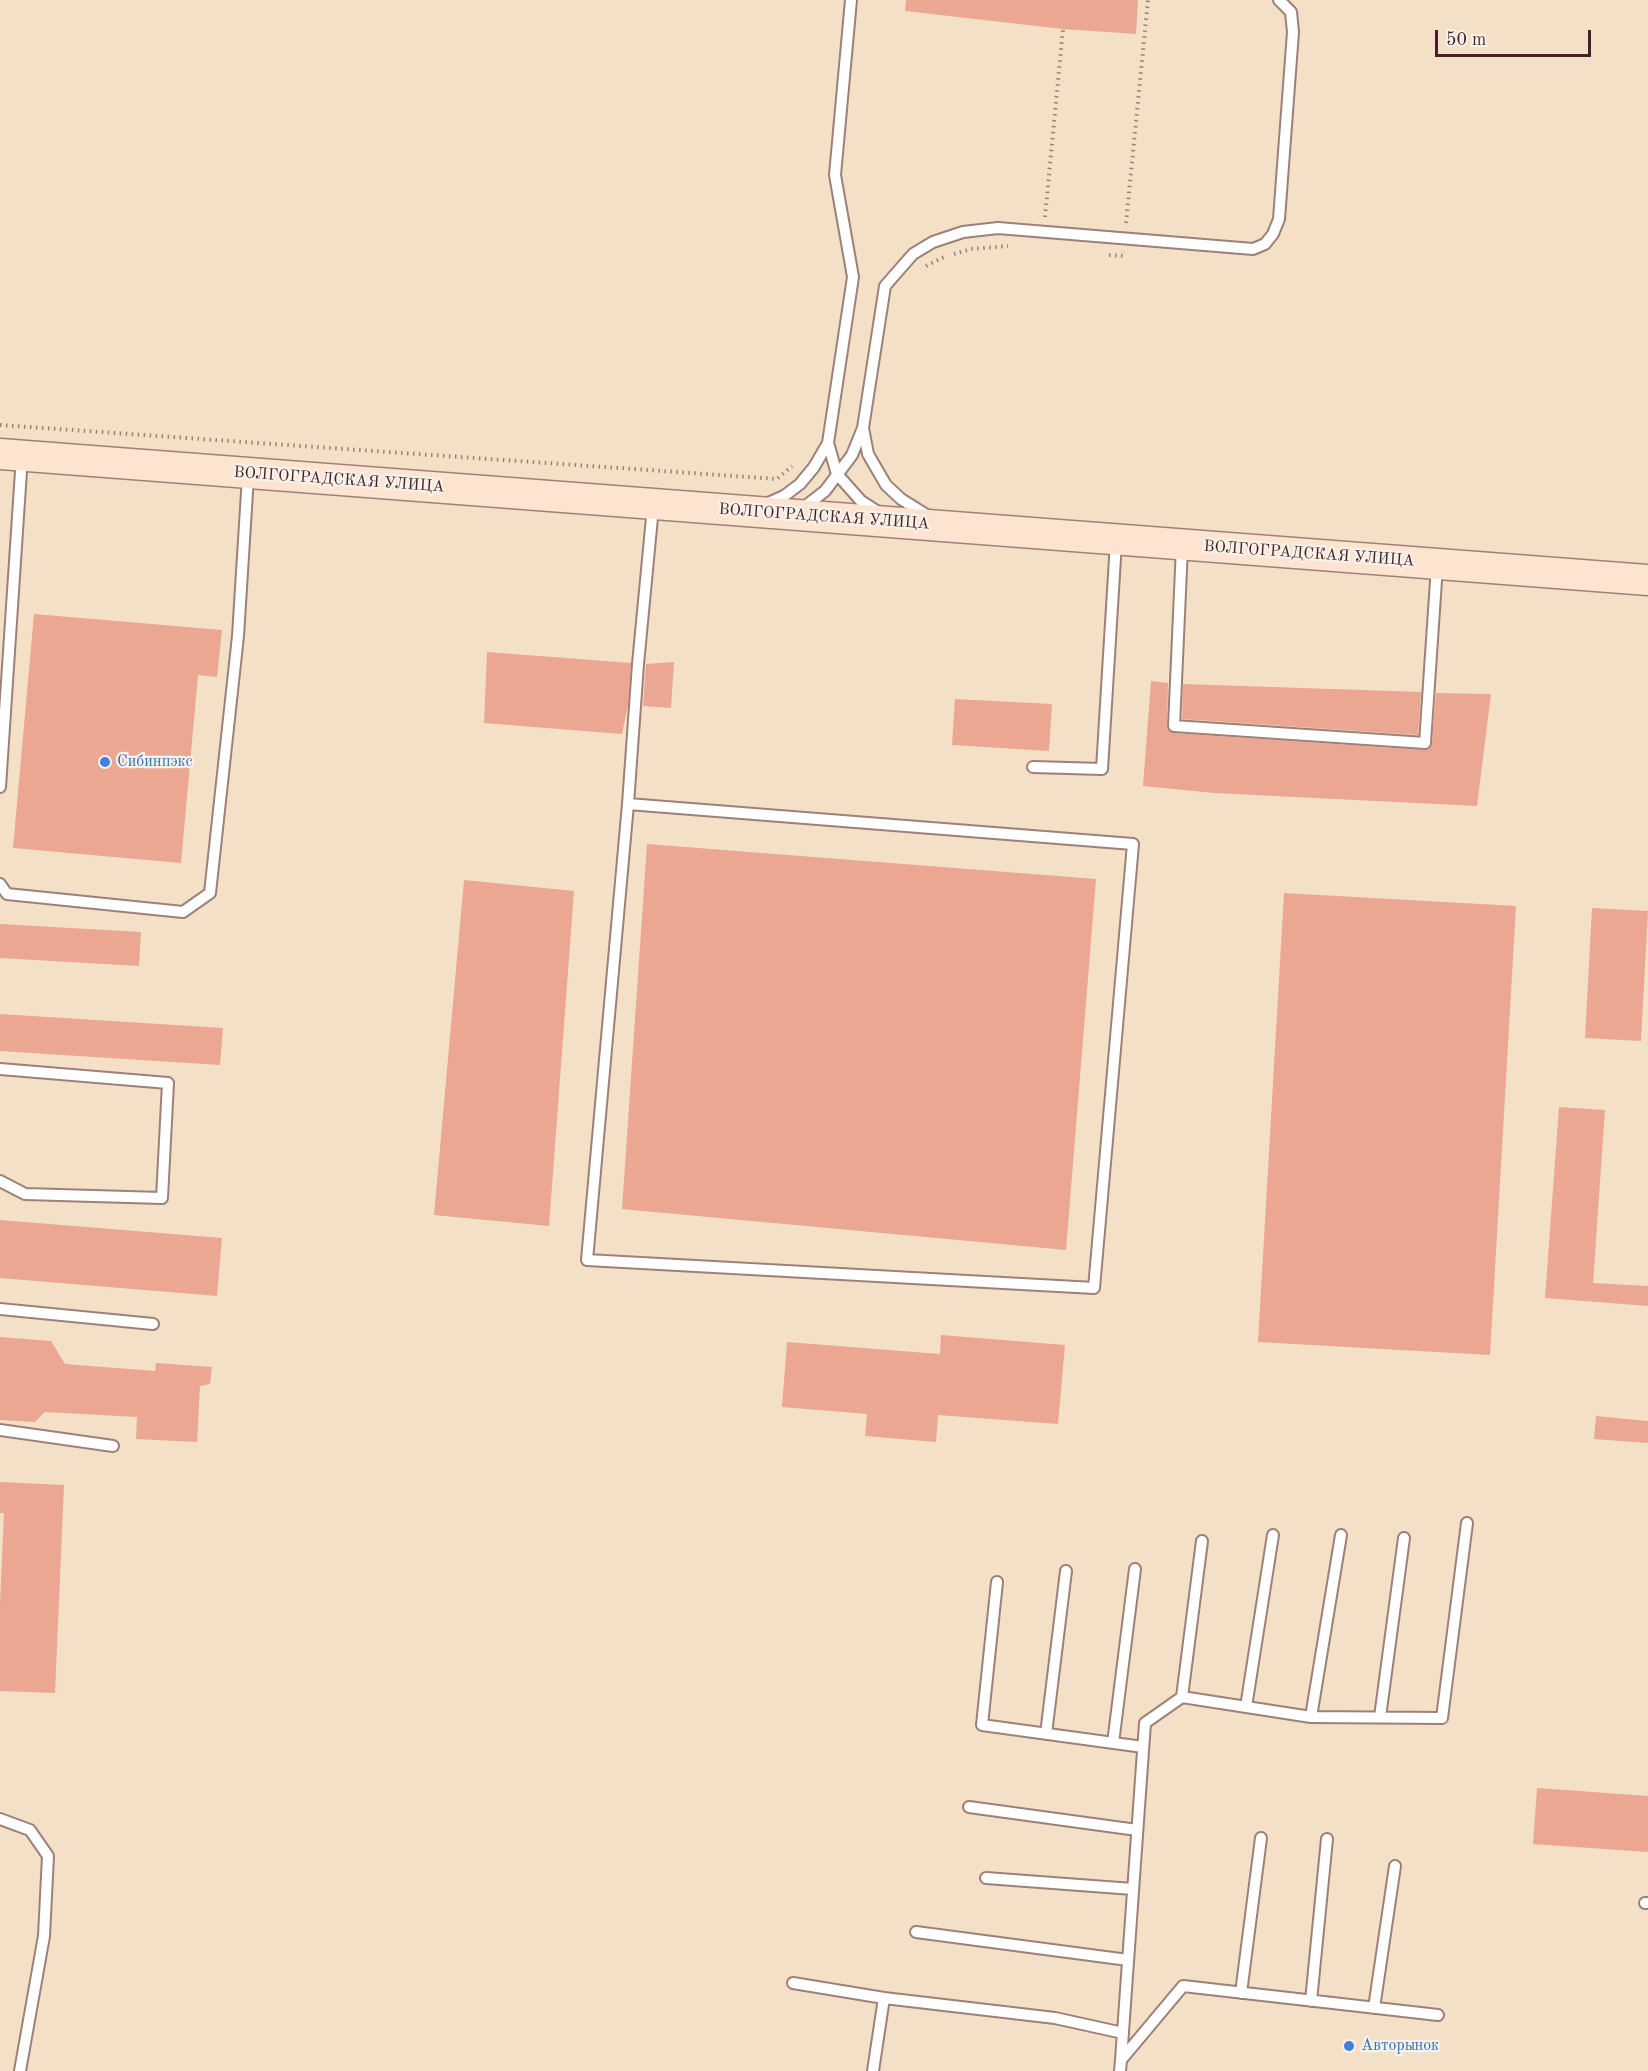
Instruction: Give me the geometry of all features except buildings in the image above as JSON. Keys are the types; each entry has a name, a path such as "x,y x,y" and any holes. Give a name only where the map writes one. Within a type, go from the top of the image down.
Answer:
{"main road":[{"name":"ВОЛГОГРАДСКАЯ УЛИЦА","path":"11,455 1648,579"}],"lane":[{"path":"742,510 772,502 800,484 814,467 828,443 853,277 835,175 851,0"},
{"path":"793,514 825,491 852,455 863,428 885,286 913,254 933,242 963,232 998,228 1253,249 1265,243 1273,234 1279,219 1293,32 1292,12 1283,2"},
{"path":"863,428 868,454 886,485 901,499 924,514 950,526"},
{"path":"828,443 837,474 861,501 880,513 911,523"},
{"path":"0,787 11,455"},
{"path":"0,884 7,894 183,912 210,893 238,636 249,473"},
{"path":"628,804 1133,844 1094,1288 587,1260 653,504"},
{"path":"1033,767 1102,769 1116,539"},
{"path":"1183,544 1174,726 1198,728 1425,743 1437,563"},
{"path":"0,1069 168,1083 162,1198 25,1194 0,1181"},
{"path":"0,1309 153,1324"},
{"path":"0,1430 112,1446"},
{"path":"1121,2065 1145,1723 1182,1696 1311,1717 1442,1718 1467,1522"},
{"path":"1246,1707 1273,1534"},
{"path":"1311,1717 1341,1535"},
{"path":"1380,1718 1404,1538"},
{"path":"1182,1696 1202,1541"},
{"path":"1113,1743 1135,1569"},
{"path":"1046,1734 1066,1571"},
{"path":"997,1582 982,1725 1143,1747"},
{"path":"969,1807 1137,1830"},
{"path":"0,1819 30,1830 48,1856 44,1936 20,2071"},
{"path":"1240,1993 1261,1838"},
{"path":"1311,2001 1327,1839"},
{"path":"1374,2008 1395,1866"},
{"path":"986,1878 1133,1889"},
{"path":"916,1932 1128,1960"},
{"path":"793,1983 884,1998 1055,2018 1123,2033"},
{"path":"1121,2065 1183,1986 1438,2015"},
{"path":"873,2071 884,1998"}],"path":[{"path":"1100,254 1123,256 1149,0"},
{"path":"1044,231 1063,29"},
{"path":"922,269 948,255 963,251 1011,246"},
{"path":"0,425 777,479 800,459"}],"place":[{"name":"Сибинпэкс","path":"105,762"},
{"name":"Авторынок","path":"1349,2046"}]}
